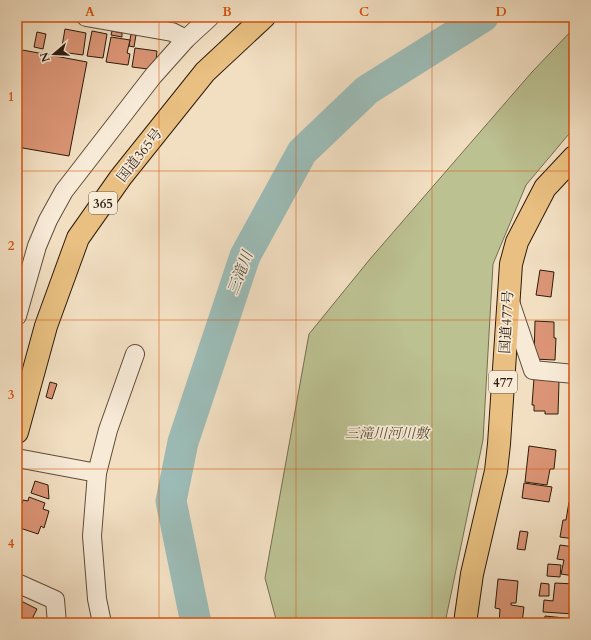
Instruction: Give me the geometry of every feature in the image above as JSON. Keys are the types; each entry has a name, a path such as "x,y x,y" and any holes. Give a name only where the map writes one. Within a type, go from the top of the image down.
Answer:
{"highway":[{"name":"国道365号","path":"17,432 46,326 78,238 121,177 205,72 264,17"},
{"name":"国道477号","path":"465,623 472,574 496,470 511,264 517,242 529,216 545,188 574,157"}],"street":[{"path":"86,17 172,32 186,39"},
{"path":"17,316 37,246 48,220 64,190 153,76 186,39 210,17"},
{"path":"508,294 532,370 574,374"},
{"path":"102,623 97,599 92,536 97,473 108,430 135,354"},
{"path":"22,459 97,473"},
{"path":"17,583 54,600 58,623"}],"green space":[{"name":"三滝川河川敷","path":"574,28 574,128 526,185 493,264 483,440 445,623 277,623 265,578 309,334 370,259 532,72"}],"building":[{"path":"139,17 163,17 163,21"},
{"path":"65,29 86,33 83,55 61,52"},
{"path":"92,31 107,34 103,58 87,56"},
{"path":"112,31 122,33 122,37 111,35"},
{"path":"37,32 46,34 43,49 34,47"},
{"path":"131,34 136,35 134,47 129,46"},
{"path":"111,37 130,40 127,53 130,54 128,65 106,62"},
{"path":"135,48 157,51 156,61 148,69 132,67"},
{"path":"17,49 87,62 69,156 17,147"},
{"path":"540,270 554,272 551,297 536,295"},
{"path":"535,321 554,322 554,338 556,338 555,360 534,359"},
{"path":"534,378 559,381 558,414 545,414 545,411 534,411 534,405 532,405"},
{"path":"50,382 57,384 52,399 46,397"},
{"path":"529,446 556,450 554,469 550,469 547,485 525,482"},
{"path":"35,481 48,485 49,499 31,493"},
{"path":"524,483 552,487 549,502 522,498"},
{"path":"29,497 45,503 43,509 49,511 44,528 41,526 38,534 17,527 17,520 23,500 28,501"},
{"path":"569,502 574,503 574,539 560,537 563,520 566,520"},
{"path":"520,531 528,532 525,550 517,549"},
{"path":"560,545 574,547 574,576 561,574 564,560 557,559"},
{"path":"548,564 561,565 560,577 547,576"},
{"path":"498,579 518,581 516,603 511,603 511,605 524,607 522,623 499,623 500,609 495,608"},
{"path":"541,583 549,584 549,596 539,596"},
{"path":"555,583 574,584 574,614 543,612 544,600 553,601"},
{"path":"17,599 37,609 30,623 17,623"},
{"path":"545,616 574,619 574,623 544,623"}],"waterway":[{"name":"三滝川","path":"196,623 171,501 183,442 245,256 302,152 367,90 483,17"}]}
